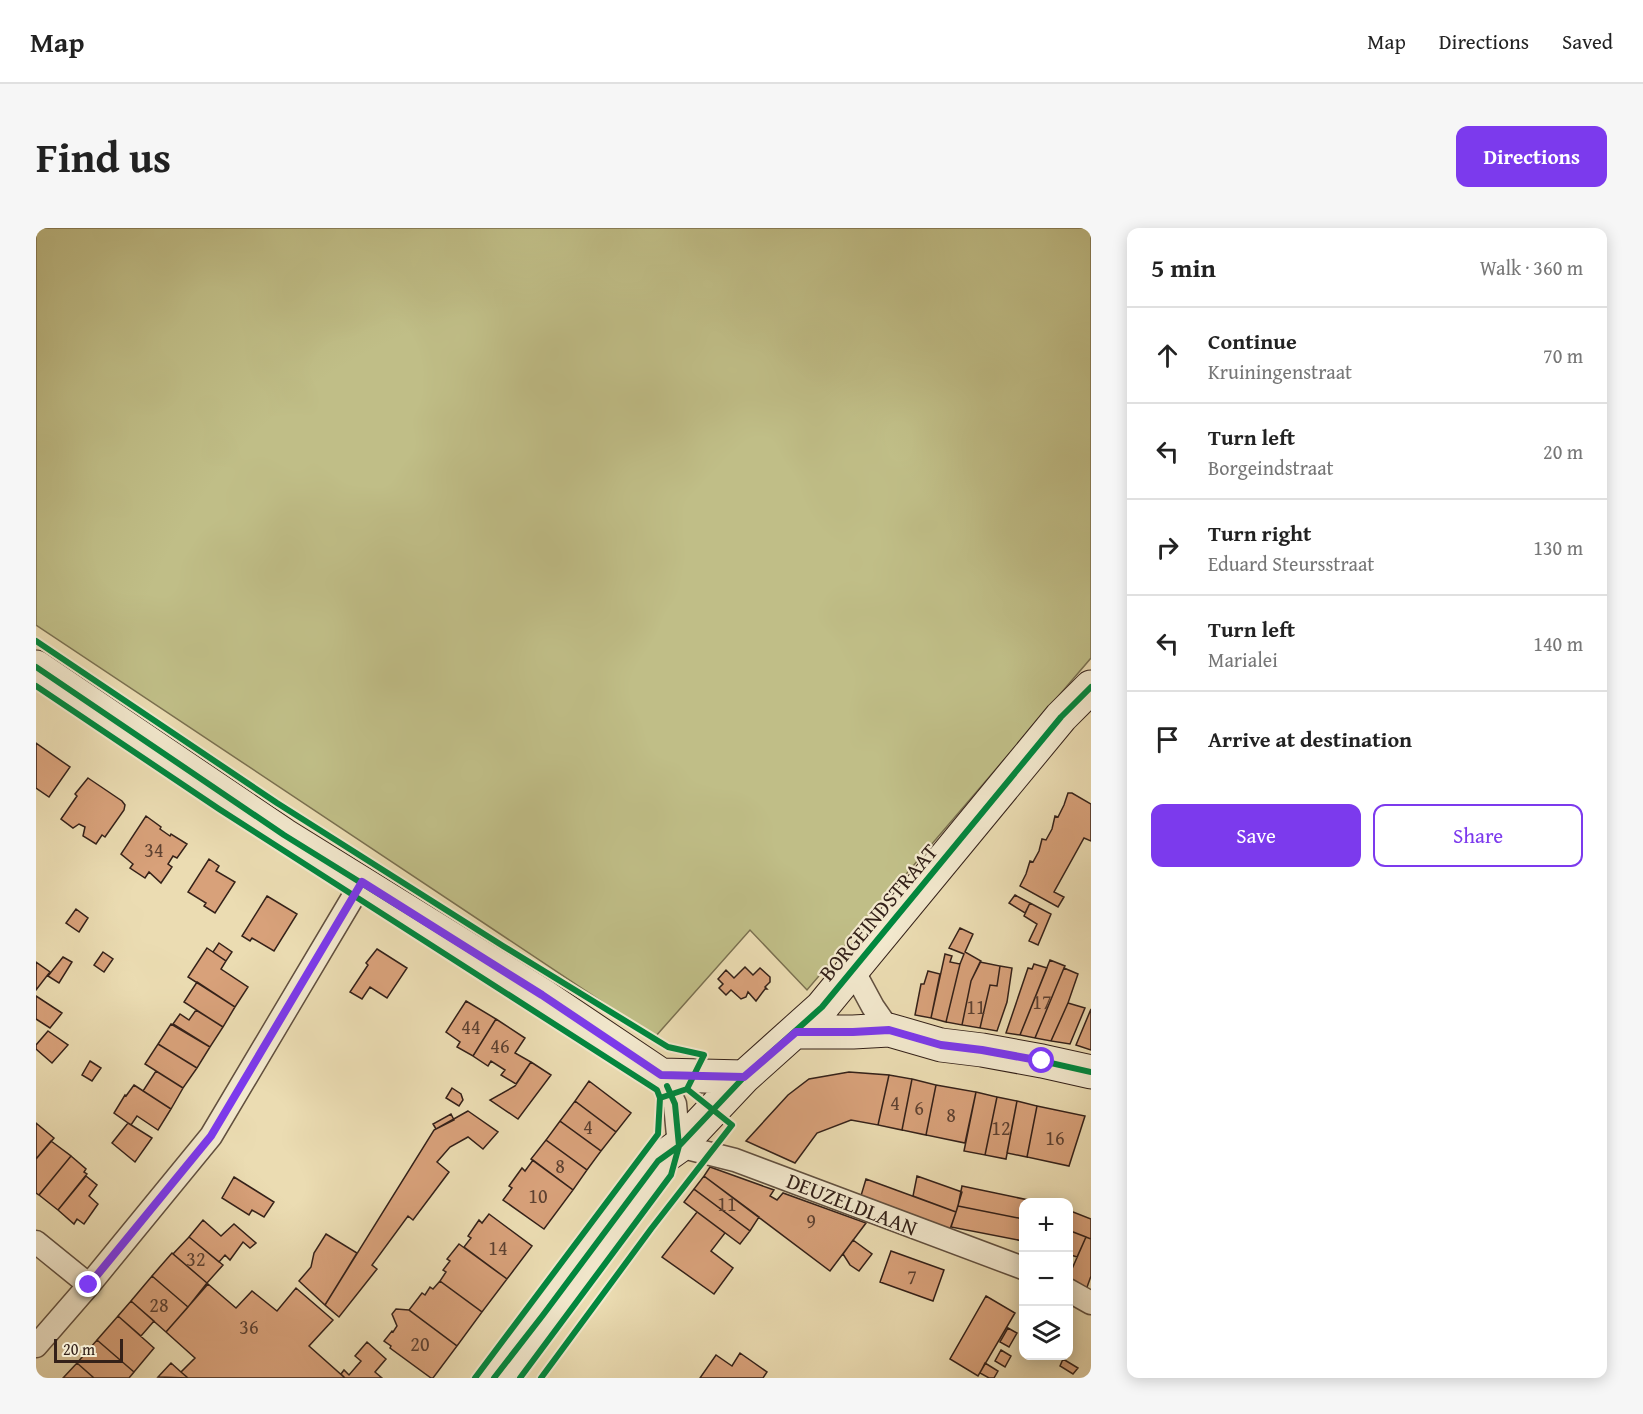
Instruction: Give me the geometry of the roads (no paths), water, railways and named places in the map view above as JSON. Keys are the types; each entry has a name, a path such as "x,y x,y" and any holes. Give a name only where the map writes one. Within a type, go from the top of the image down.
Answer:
{"street":[{"path":"36,667 284,835 542,995 661,1075 675,1104 679,1146 671,1175 520,1378"},
{"name":"BORGEINDSTRAAT","path":"679,1146 744,1077 822,1008 1061,717 1091,687"},
{"path":"36,1346 211,1136 362,882"},
{"path":"853,970 873,1007 889,1030"},
{"path":"796,1032 889,1030 941,1045 982,1050 1091,1072"},
{"path":"661,1075 744,1077"},
{"path":"494,1378 658,1161 679,1146"},
{"name":"DEUZELDLAAN","path":"679,1146 735,1160 1019,1266"},
{"path":"36,1242 89,1285"},
{"path":"1073,1293 1091,1303"}]}
